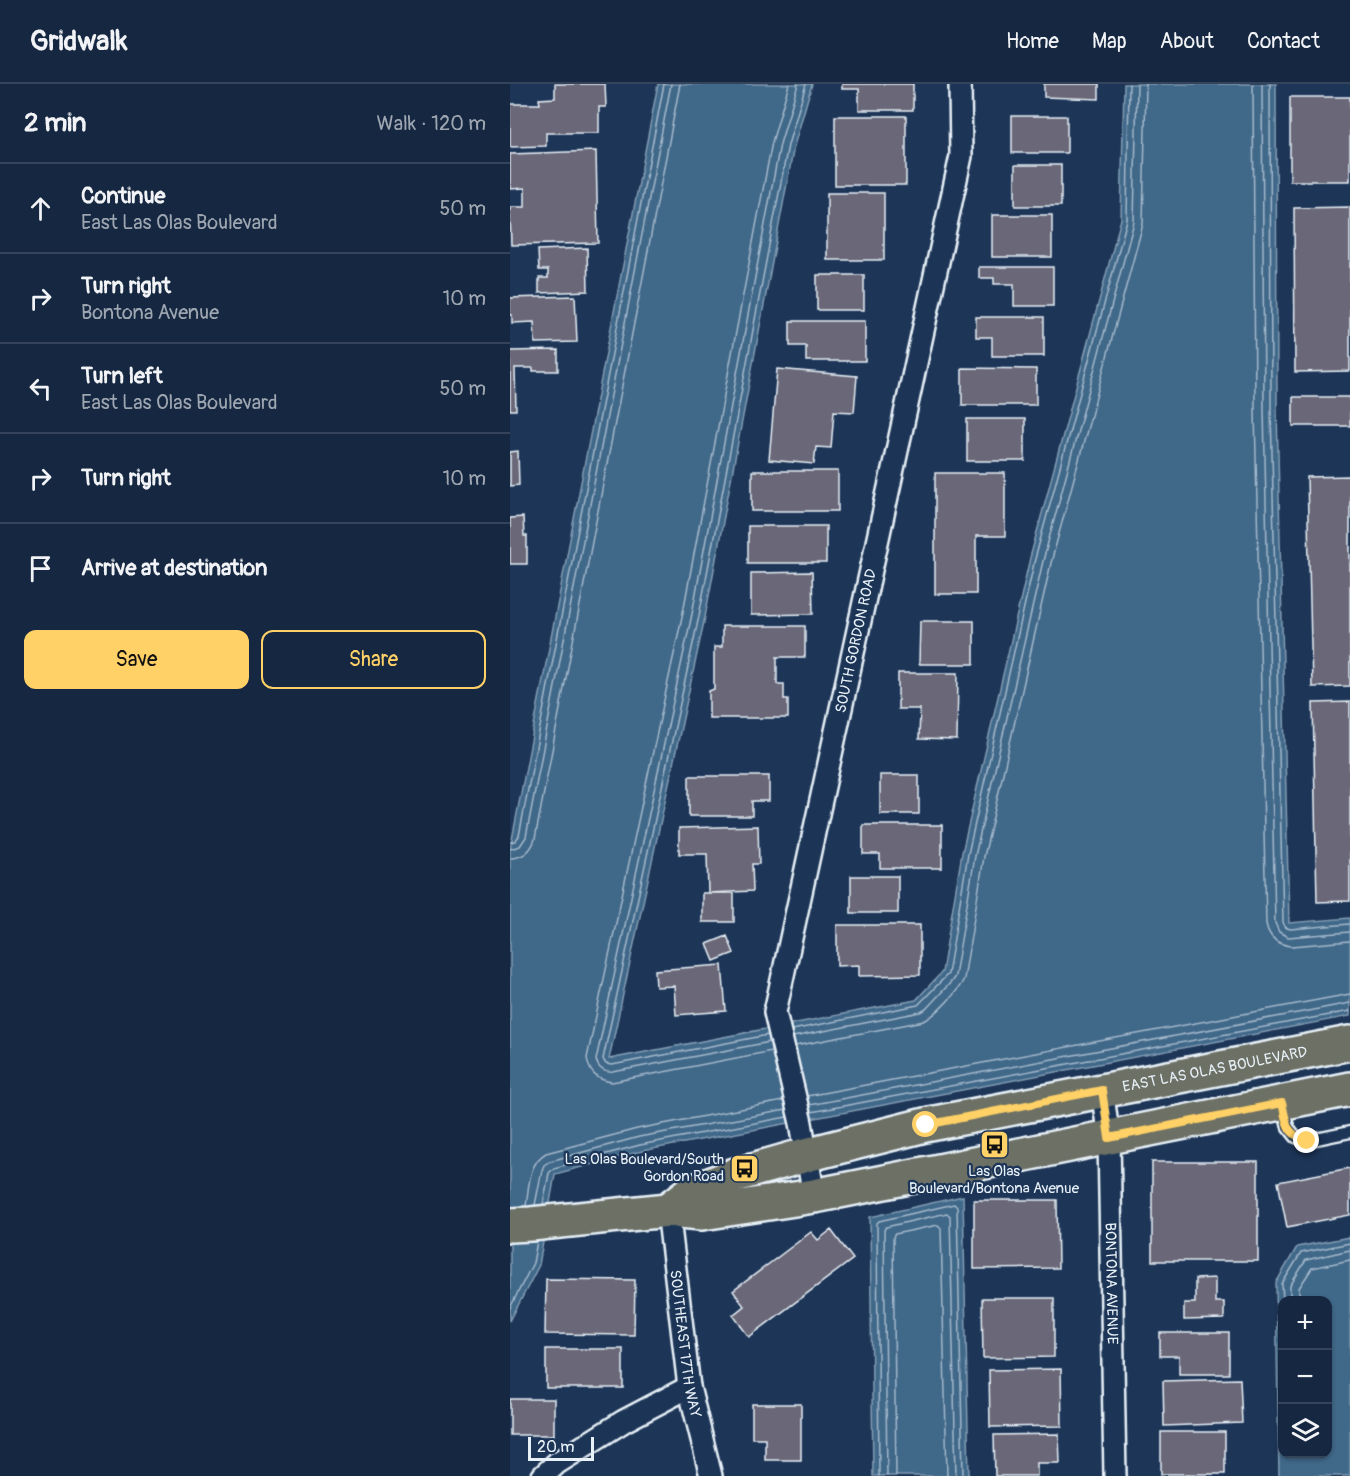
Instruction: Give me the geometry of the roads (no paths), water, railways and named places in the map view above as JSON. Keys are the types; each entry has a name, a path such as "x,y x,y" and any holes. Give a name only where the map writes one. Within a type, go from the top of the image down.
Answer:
{"main road":[{"name":"EAST LAS OLAS BOULEVARD","path":"668,1210 690,1192 735,1174 926,1125 1350,1043"},
{"path":"510,1225 668,1210 702,1213 814,1196 1350,1089"}],"street":[{"name":"SOUTH GORDON ROAD","path":"814,1196 801,1123 776,1012 961,156 960,84"},
{"name":"BONTONA AVENUE","path":"1102,1090 1109,1138 1115,1476"},
{"name":"SOUTHEAST 17TH WAY","path":"668,1210 689,1387 711,1476"},
{"path":"543,1476 557,1463 624,1421 689,1387"}],"lane":[{"path":"1282,1103 1287,1127 1296,1137 1307,1141 1350,1132"}],"water":[{"path":"658,84 812,84 794,146 705,617 609,1059 916,1000 942,972 962,853 1030,558 1121,219 1124,84 1276,84 1277,410 1289,923 1350,918 1350,1016 642,1151 555,1174 539,1265 510,1321 510,850"},
{"path":"963,1196 969,1476 873,1476 870,1217"},
{"path":"1350,1237 1350,1476 1279,1476 1279,1458 1332,1458 1332,1296 1278,1296 1278,1412 1276,1283 1297,1247"}],"place":[{"name":"Las Olas Boulevard/Bontona Avenue","path":"994,1144"},
{"name":"Las Olas Boulevard/South Gordon Road","path":"745,1168"}]}
